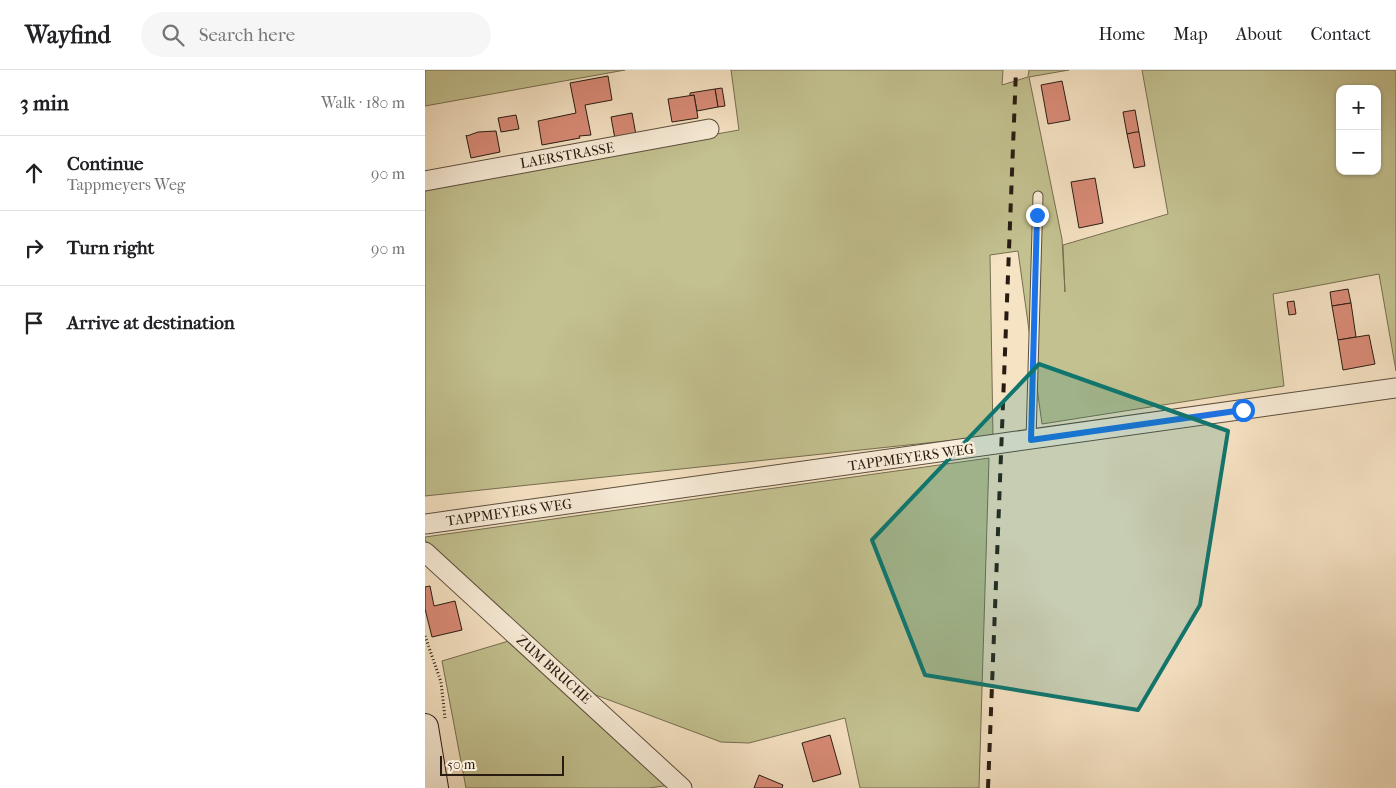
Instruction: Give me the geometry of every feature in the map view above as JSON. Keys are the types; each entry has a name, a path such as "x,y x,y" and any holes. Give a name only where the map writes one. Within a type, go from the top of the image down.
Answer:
{"main road":[{"path":"435,724 435,788"}],"street":[{"name":"LAERSTRASSE","path":"425,181 709,129"},
{"name":"TAPPMEYERS WEG","path":"425,524 1396,388"},
{"name":"ZUM BRUCHE","path":"425,552 682,788"}],"lane":[{"path":"1031,440 1038,196"}],"path":[{"path":"425,636 441,682 435,724"}],"highlighted area":[{"path":"1039,364 1228,431 1200,605 1138,710 925,675 872,540"}],"shaded area":[{"path":"425,70 625,70 425,106"},
{"path":"731,70 1003,70 1002,85 1028,77 1029,70 1069,70 1029,77 1062,239 1065,292 1063,245 1168,214 1142,70 1396,70 1396,371 1379,274 1273,294 1284,386 1042,424 1018,251 990,255 993,436 425,496 425,186 739,130"},
{"path":"989,458 979,788 860,788 845,718 749,743 721,742 585,691 425,540 425,537"},
{"path":"512,640 671,785 649,788 466,788 442,661"}],"building":[{"path":"608,76 612,100 585,105 591,135 542,145 538,121 576,113 570,83"},
{"path":"1062,81 1070,120 1048,124 1041,85"},
{"path":"722,88 725,106 718,107 715,89"},
{"path":"715,89 718,107 697,111 694,95 690,96 690,93"},
{"path":"694,95 698,118 672,122 668,99"},
{"path":"1135,110 1139,132 1127,134 1123,112"},
{"path":"632,113 636,135 615,139 611,117"},
{"path":"516,115 519,129 501,132 498,118"},
{"path":"496,131 500,152 471,158 466,135"},
{"path":"1139,132 1145,166 1134,168 1127,134"},
{"path":"1095,178 1103,223 1079,228 1071,182"},
{"path":"1348,289 1351,303 1332,306 1330,292"},
{"path":"1294,301 1296,314 1289,315 1287,302"},
{"path":"1351,303 1356,337 1338,340 1332,306"},
{"path":"1369,335 1375,364 1343,370 1338,340"},
{"path":"430,586 434,606 455,601 462,630 432,637 425,609 425,587"},
{"path":"830,735 841,774 813,782 802,743"},
{"path":"759,775 783,785 782,788 754,788"}],"railway":[{"path":"988,788 1016,70"}],"route":[{"path":"1037,215 1031,440 1243,410"}]}
